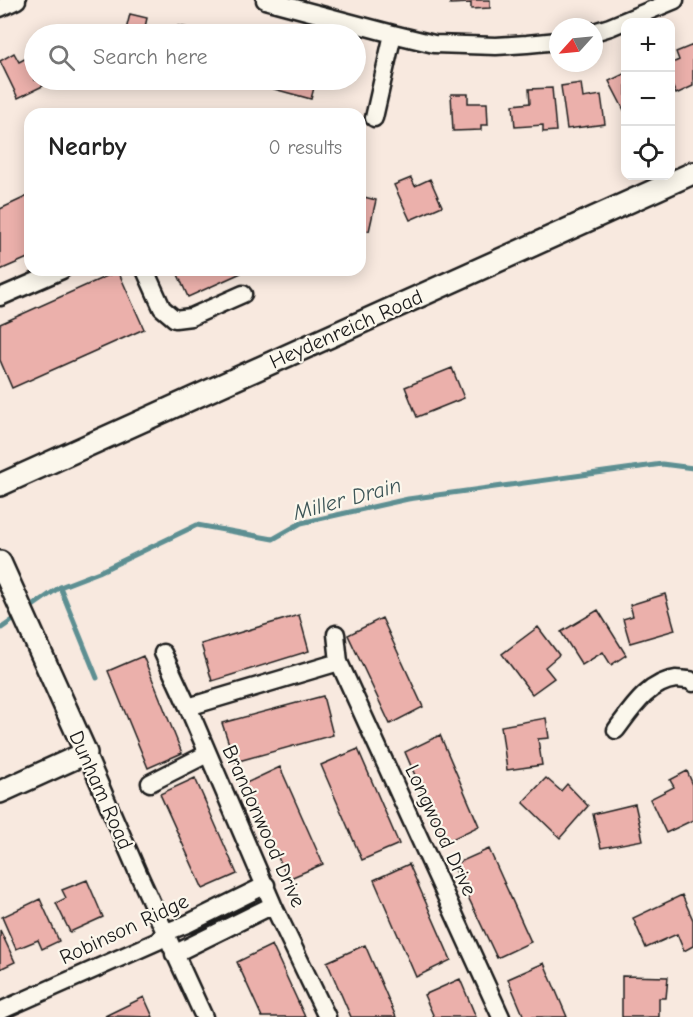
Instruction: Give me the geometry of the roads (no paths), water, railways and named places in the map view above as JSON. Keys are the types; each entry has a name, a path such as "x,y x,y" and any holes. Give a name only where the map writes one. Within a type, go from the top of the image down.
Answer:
{"street":[{"path":"265,0 355,24"},
{"path":"603,29 675,0"},
{"path":"366,27 434,44 549,42"},
{"path":"374,118 393,34"},
{"name":"Heydenreich Road","path":"0,485 693,173"},
{"path":"0,297 48,276"},
{"path":"148,276 162,308 175,319 191,317 243,294"},
{"name":"Dunham Road","path":"0,562 164,933 204,1017"},
{"name":"Longwood Drive","path":"336,634 339,662 501,1017"},
{"name":"Brandonwood Drive","path":"163,653 273,905 327,1017"},
{"path":"188,707 339,662"},
{"path":"616,730 642,696 656,686 674,679 690,680 693,683"},
{"path":"0,792 86,753"},
{"path":"150,783 207,754"},
{"name":"Robinson Ridge","path":"0,1011 158,941 164,933 266,885"},
{"name":"Robinson Ridge","path":"174,954 273,905"}],"waterway":[{"name":"Miller Drain","path":"27,610 60,587 99,572 197,525 273,539 301,523 408,499 662,464 693,468"},
{"path":"60,587 97,678"},
{"name":"Miller Drain","path":"0,629 20,615"}]}
